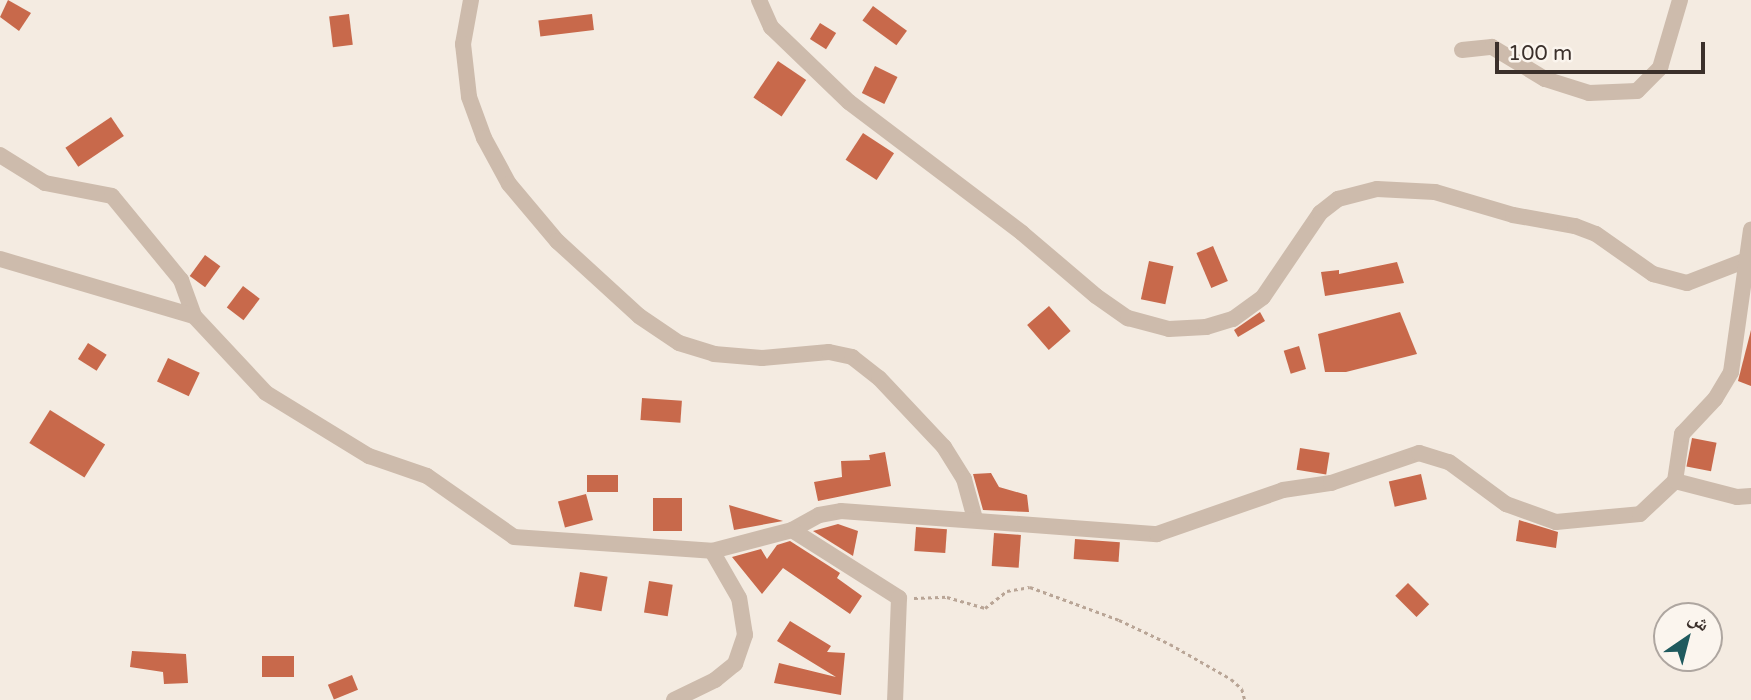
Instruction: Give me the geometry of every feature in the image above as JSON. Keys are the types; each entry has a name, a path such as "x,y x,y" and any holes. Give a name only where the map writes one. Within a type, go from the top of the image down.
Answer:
{"street":[{"path":"471,0 463,44 469,97 480,128 509,184 557,241 639,316 679,342 714,354 762,358 829,352 852,357 879,378 944,447 964,479 975,519"},
{"path":"759,0 771,27 849,102 1022,233 1096,296 1128,318 1169,329 1206,327 1233,319 1263,297 1321,213 1338,199 1377,189 1435,192 1513,215 1575,226 1596,234 1653,274 1687,283 1744,261"},
{"path":"1462,50 1492,47 1545,79 1589,93 1637,91 1660,68 1680,0"},
{"path":"0,155 45,183 95,190 118,201 181,280 194,316 266,393 369,456 427,476 514,537 712,551 792,530 819,515 841,511 1157,534 1283,490 1331,483 1419,453 1449,461 1506,504 1556,522 1640,514 1675,481 1682,434 1715,399 1731,372 1744,261 1751,229"},
{"path":"0,259 194,316"},
{"path":"1675,481 1737,497 1751,496"},
{"path":"792,530 899,598 895,700"},
{"path":"674,700 715,680 735,664 745,635 739,598 712,551"}],"path":[{"path":"899,598 947,597 985,608 1007,592 1030,587 1119,620 1170,644 1231,679 1242,689 1245,700"}],"building":[{"path":"8,0 31,13 19,31 0,17"},
{"path":"873,6 907,31 896,45 862,21"},
{"path":"349,14 353,45 333,47 329,16"},
{"path":"592,14 594,30 540,36 538,21"},
{"path":"820,23 836,33 826,49 810,39"},
{"path":"778,61 806,80 782,116 753,97"},
{"path":"875,66 897,77 884,104 862,93"},
{"path":"111,117 124,136 78,167 65,148"},
{"path":"863,133 894,153 877,180 846,160"},
{"path":"1213,246 1228,281 1211,288 1196,253"},
{"path":"205,255 220,266 205,287 190,276"},
{"path":"1149,261 1173,266 1165,304 1141,299"},
{"path":"1397,262 1404,283 1325,296 1321,272 1339,270 1339,274"},
{"path":"243,286 260,299 244,320 227,308"},
{"path":"1049,306 1071,331 1049,350 1027,325"},
{"path":"1260,312 1265,321 1238,337 1234,330"},
{"path":"1400,312 1417,354 1346,372 1325,372 1318,334"},
{"path":"1751,330 1751,386 1738,381"},
{"path":"88,343 107,355 97,371 78,359"},
{"path":"1299,346 1306,369 1291,374 1284,351"},
{"path":"168,358 200,373 189,396 157,382"},
{"path":"642,398 682,401 680,423 640,420"},
{"path":"50,410 105,444 84,478 29,443"},
{"path":"1692,438 1717,443 1711,471 1686,466"},
{"path":"1300,448 1330,453 1326,474 1297,470"},
{"path":"885,452 891,486 818,501 814,482 842,477 841,461 870,460 869,455"},
{"path":"991,473 999,487 1027,495 1029,512 983,510 973,474"},
{"path":"1421,474 1427,499 1395,507 1389,481"},
{"path":"587,475 618,475 618,492 587,492"},
{"path":"586,494 593,520 565,528 558,502"},
{"path":"653,498 682,498 682,531 653,531"},
{"path":"729,505 783,521 734,530"},
{"path":"1519,520 1558,532 1556,548 1516,541"},
{"path":"838,524 858,531 853,556 813,531"},
{"path":"916,527 947,529 945,553 914,551"},
{"path":"994,533 1021,535 1019,568 992,566"},
{"path":"1075,539 1120,542 1118,562 1074,559"},
{"path":"790,541 840,573 837,578 862,596 850,614 783,568 762,594 732,557 761,549 767,559 777,545"},
{"path":"580,572 608,577 601,611 574,606"},
{"path":"649,581 673,585 668,616 644,613"},
{"path":"1408,583 1429,604 1416,617 1395,596"},
{"path":"790,621 831,646 827,652 845,653 841,695 774,683 779,663 836,677 777,641"},
{"path":"132,651 186,654 188,683 164,684 163,672 130,667"},
{"path":"262,656 294,656 294,677 262,677"},
{"path":"352,675 358,690 334,700 328,685"}]}
